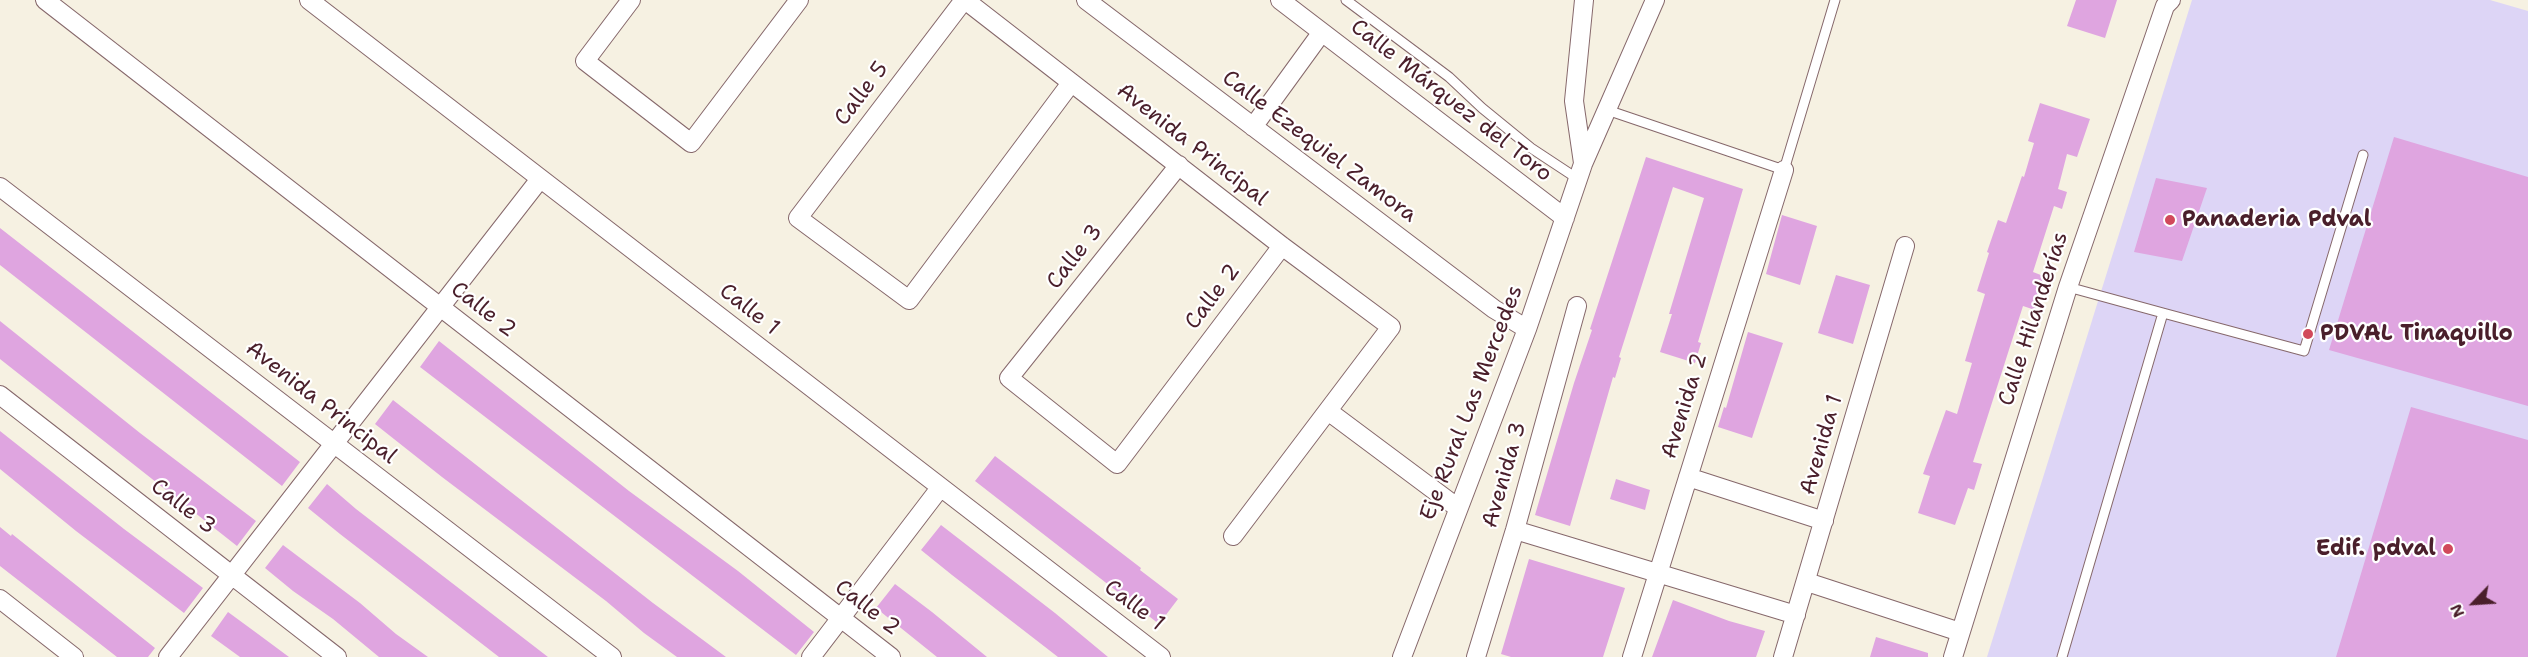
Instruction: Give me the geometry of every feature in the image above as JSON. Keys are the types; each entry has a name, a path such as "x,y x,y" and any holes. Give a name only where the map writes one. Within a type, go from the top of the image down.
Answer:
{"street":[{"name":"Calle 2","path":"45,0 891,657"},
{"name":"Calle 1","path":"309,0 1161,657"},
{"path":"631,0 585,60 691,143 799,0"},
{"name":"Avenida Principal","path":"964,0 1282,246 1391,327 1328,411"},
{"name":"Calle 5","path":"964,0 798,218 909,300 1071,83"},
{"name":"Calle Ezequiel Zamora","path":"1086,0 1494,309 1527,329"},
{"name":"Calle Márquez del Toro","path":"1280,0 1565,218"},
{"path":"1580,172 1574,100 1584,0"},
{"name":"Eje Rural Las Mercedes","path":"1402,657 1527,329 1580,172 1655,0"},
{"name":"Calle Hilanderías","path":"1953,657 2068,287 2165,6 2171,0"},
{"path":"1253,128 1322,32"},
{"name":"Calle 3","path":"1117,464 1009,378 1179,165"},
{"name":"Avenida 2","path":"1632,657 1784,170"},
{"path":"168,657 540,178"},
{"name":"Avenida Principal","path":"0,187 612,657"},
{"name":"Calle 2","path":"1117,464 1282,246"},
{"name":"Avenida 1","path":"1783,657 1905,246"},
{"name":"Avenida 3","path":"1476,657 1515,530 1577,306"},
{"name":"Calle 3","path":"0,394 337,657"},
{"path":"1233,536 1328,411 1458,508"},
{"path":"1688,477 1824,521"},
{"path":"811,657 940,488"},
{"path":"1515,530 1796,615"},
{"path":"1807,582 1960,632"},
{"path":"0,599 74,657"}],"lane":[{"path":"1346,0 1449,77 1482,108 1531,147 1580,172"},
{"path":"1607,110 1784,170 1834,0"},
{"path":"2068,287 2304,351 2363,155"},
{"path":"2062,657 2163,313"}],"shaded area":[{"name":"PDVAL Tinaquillo","path":"2192,0 2490,0 2528,11 2528,657 1987,657"}],"building":[{"path":"2076,0 2117,0 2105,38 2067,26"},
{"path":"2040,103 2090,119 2077,157 2067,154 2058,189 2067,192 2062,209 2054,206 2033,272 2046,277 2035,310 2023,306 1973,462 1982,464 1974,490 1968,488 1955,525 1918,513 1930,476 1923,474 1946,410 1957,414 1972,363 1965,361 1985,294 1977,291 1989,253 1987,252 1998,220 2006,223 2022,176 2024,177 2034,143 2028,141"},
{"path":"2394,137 2528,177 2528,406 2329,350"},
{"path":"1646,157 1743,189 1698,342 1701,343 1695,363 1660,352 1704,198 1673,187 1619,357 1621,358 1615,378 1613,377 1570,526 1535,515 1592,330 1590,329"},
{"name":"Panaderia Pdval","path":"2156,178 2207,188 2182,261 2134,252"},
{"path":"1782,215 1817,226 1800,285 1766,274"},
{"path":"0,228 300,462 282,486 0,265"},
{"path":"1836,275 1870,285 1853,344 1818,333"},
{"path":"0,321 140,433 256,521 237,546 0,359"},
{"path":"1748,332 1783,343 1752,438 1718,427 1724,407 1726,408"},
{"path":"439,341 629,491 738,571 814,632 796,655 420,367"},
{"path":"393,400 653,603 726,657 677,657 644,633 606,601 375,424"},
{"name":"Edif. pdval","path":"2411,407 2528,440 2528,657 2336,657"},
{"path":"0,431 203,588 184,613 76,531 0,469"},
{"path":"995,456 1178,599 1159,624 975,481"},
{"path":"1616,479 1650,490 1645,510 1610,499"},
{"path":"327,484 356,509 548,657 499,657 340,534 308,508"},
{"path":"941,525 1108,657 1058,657 952,575 921,550"},
{"path":"0,527 11,536 12,534 155,648 148,657 117,657 0,566"},
{"path":"283,545 428,657 379,657 333,619 293,591 265,568"},
{"path":"1529,559 1625,588 1603,657 1511,657 1501,654"},
{"path":"895,584 987,657 937,657 876,608"},
{"path":"1673,600 1729,621 1765,631 1756,657 1652,657"},
{"path":"228,612 289,657 240,657 211,636"},
{"path":"1876,637 1928,653 1928,657 1870,657"}],"place":[{"name":"Panaderia Pdval","path":"2170,220"},
{"name":"PDVAL Tinaquillo","path":"2308,334"},
{"name":"Edif. pdval","path":"2448,549"}]}
